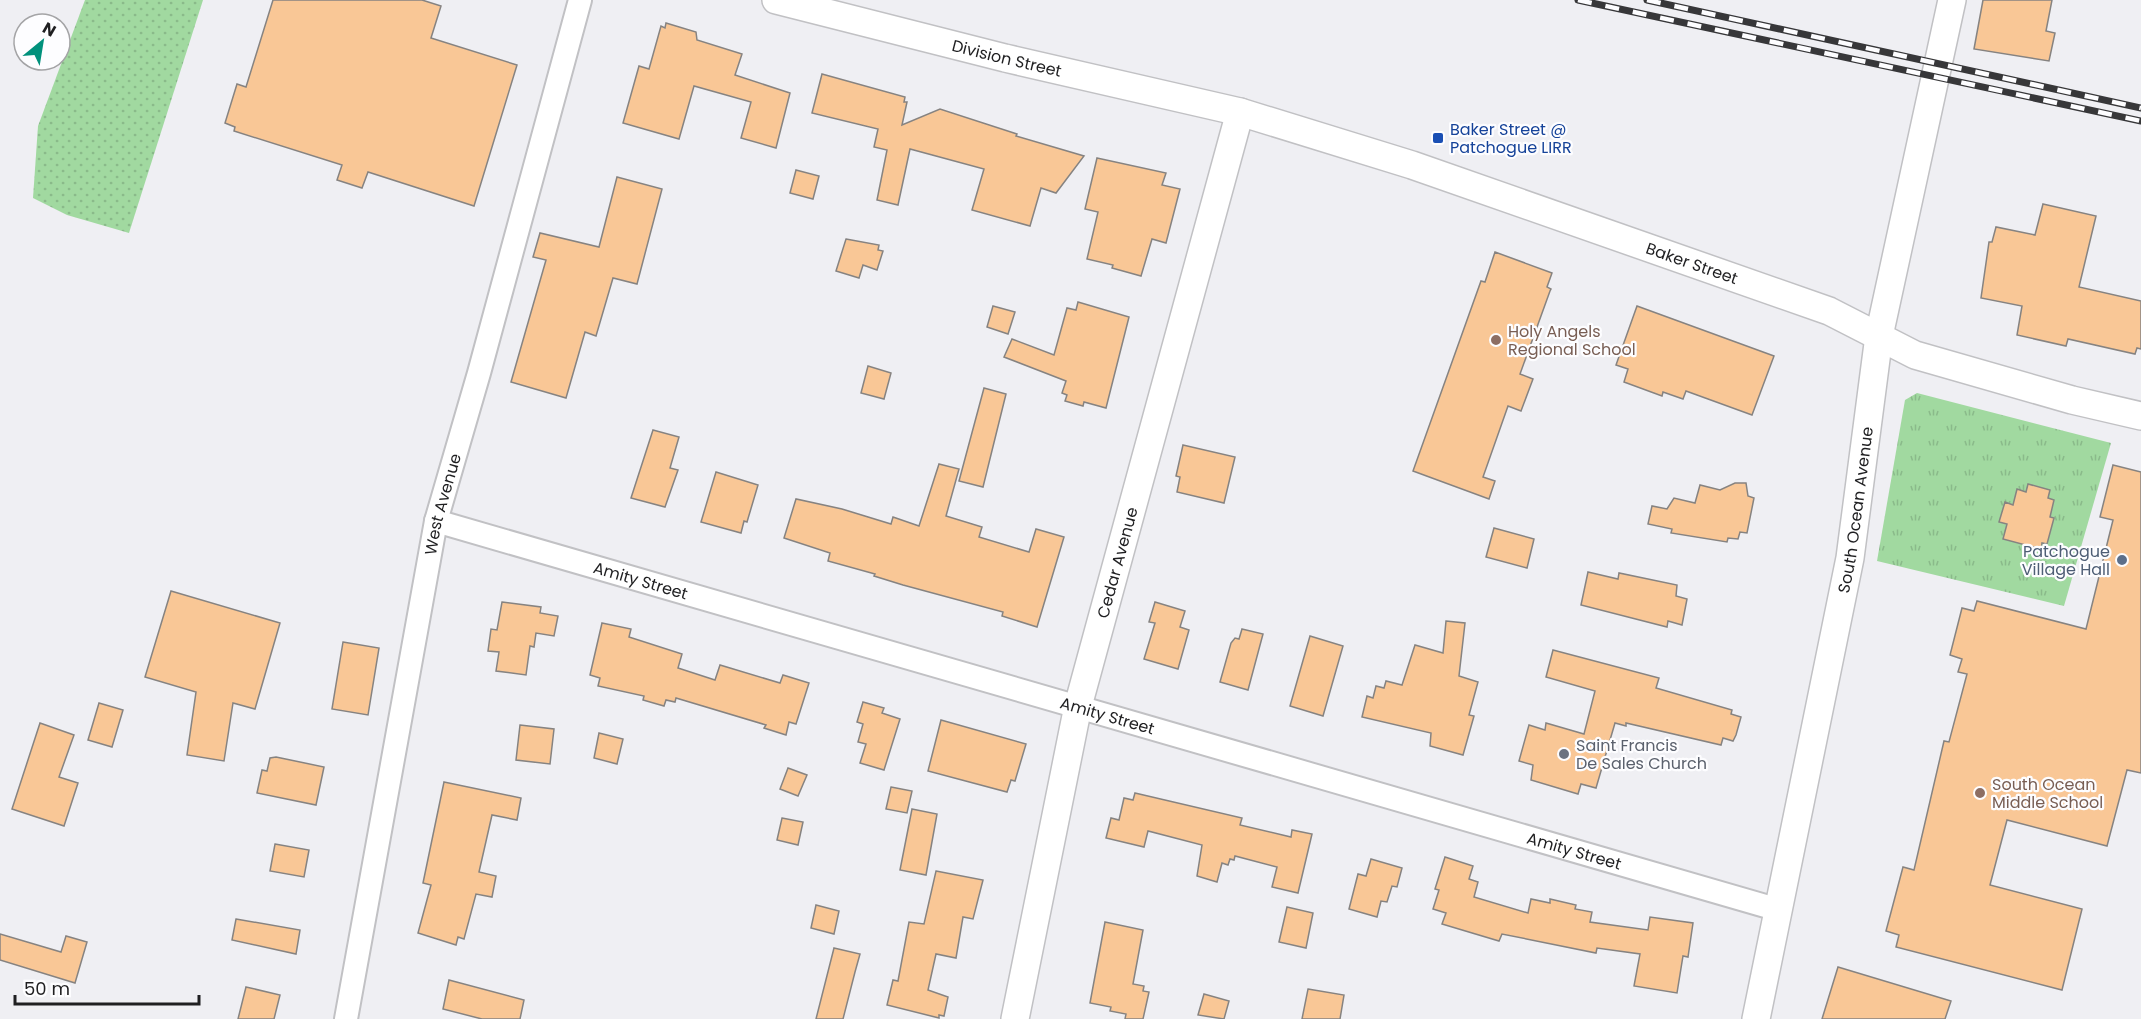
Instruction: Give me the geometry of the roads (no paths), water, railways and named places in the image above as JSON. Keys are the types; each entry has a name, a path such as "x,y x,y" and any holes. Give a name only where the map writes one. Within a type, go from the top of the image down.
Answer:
{"street":[{"name":"West Avenue","path":"346,1019 436,521 479,373 580,0"},
{"name":"Division Street","path":"776,0 1005,58 1240,112"},
{"name":"South Ocean Avenue","path":"1756,1019 1850,558 1879,336 1952,0"},
{"name":"Baker Street","path":"1240,112 1412,165 1829,311 1915,355 2072,400 2141,416"},
{"name":"Cedar Avenue","path":"1015,1019 1078,706 1240,112"},
{"name":"Amity Street","path":"436,521 1779,910"}],"railway":[{"path":"1578,0 2141,121"},
{"path":"1647,0 2141,108"}],"place":[{"name":"Baker Street @ Patchogue LIRR","path":"1438,138"},
{"name":"Holy Angels Regional School","path":"1496,340"},
{"name":"Patchogue Village Hall","path":"2122,560"},
{"name":"Saint Francis De Sales Church","path":"1564,754"},
{"name":"South Ocean Middle School","path":"1980,793"}]}
